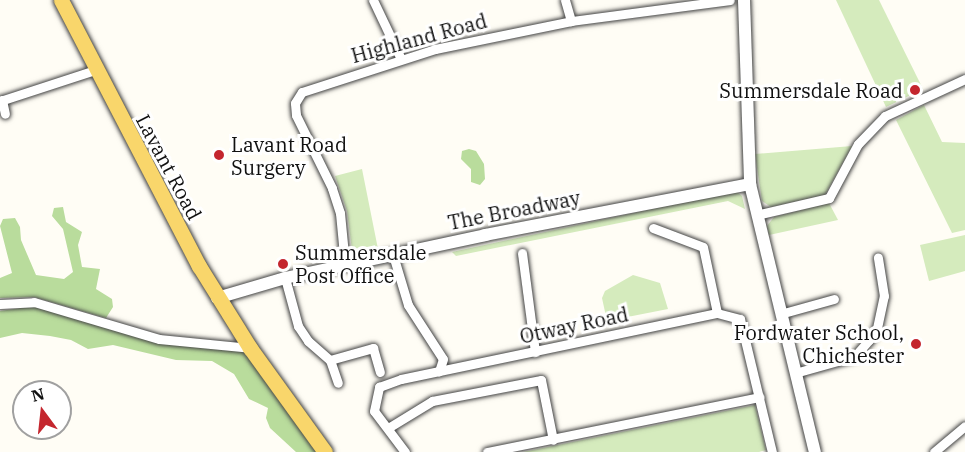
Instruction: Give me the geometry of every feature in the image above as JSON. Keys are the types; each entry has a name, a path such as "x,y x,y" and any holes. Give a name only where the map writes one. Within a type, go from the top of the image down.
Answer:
{"main road":[{"name":"Lavant Road","path":"61,0 95,70 218,298 250,348 325,452"}],"street":[{"path":"373,0 401,59"},
{"path":"565,0 571,21"},
{"name":"Highland Road","path":"345,265 340,213 332,188 296,115 295,104 302,92 315,85 401,59 571,21 730,0"},
{"path":"744,0 750,184 815,452"},
{"path":"5,114 1,100 95,70"},
{"path":"756,215 829,198 858,144 878,122 924,96 965,79"},
{"name":"The Broadway","path":"218,298 285,278 345,265 750,184"},
{"path":"653,228 703,247 717,313 740,319 772,452"},
{"path":"522,253 530,290 527,310 535,352"},
{"path":"393,255 408,305 443,359 439,371"},
{"path":"795,374 855,356 870,340 877,328 884,296 878,257"},
{"path":"285,278 298,326 330,360 338,383"},
{"path":"780,314 834,299"},
{"path":"0,304 34,302 159,339 250,348"},
{"name":"Otway Road","path":"405,452 374,411 379,387 439,371 717,313"},
{"path":"330,360 373,348 380,372"},
{"path":"388,428 432,401 541,380 553,440"},
{"path":"491,452 760,397"},
{"path":"934,452 965,426"}],"green space":[{"path":"836,0 879,0 923,89 886,107"},
{"path":"924,105 942,142 965,143 965,230 952,233 896,120"},
{"path":"852,146 825,195 771,207 762,201 755,154"},
{"path":"469,149 476,151 484,164 485,179 480,185 471,182 471,169 461,159 462,151"},
{"path":"362,169 379,254 361,258 352,250 347,211 335,176"},
{"path":"736,191 742,196 745,209 728,201 456,256 452,252"},
{"path":"829,203 838,220 769,235 767,226 774,217"},
{"path":"63,207 66,222 82,232 78,245 82,267 100,269 96,289 112,299 113,307 106,318 34,297 0,298 0,278 12,273 0,226 3,219 15,218 20,227 21,240 36,275 64,279 73,272 63,229 52,216 54,208"},
{"path":"965,235 965,271 929,281 920,245"},
{"path":"633,275 660,283 668,309 607,321 602,298 605,291"},
{"path":"35,306 158,341 246,349 321,452 296,452 270,428 266,418 268,408 249,399 234,374 212,361 176,360 113,345 88,349 71,340 50,336 22,333 0,338 0,311"},
{"path":"755,405 766,450 759,452 523,452"}],"place":[{"name":"Summersdale Road","path":"915,90"},
{"name":"Lavant Road Surgery","path":"219,155"},
{"name":"Summersdale Post Office","path":"283,264"},
{"name":"Fordwater School, Chichester","path":"916,344"}]}
